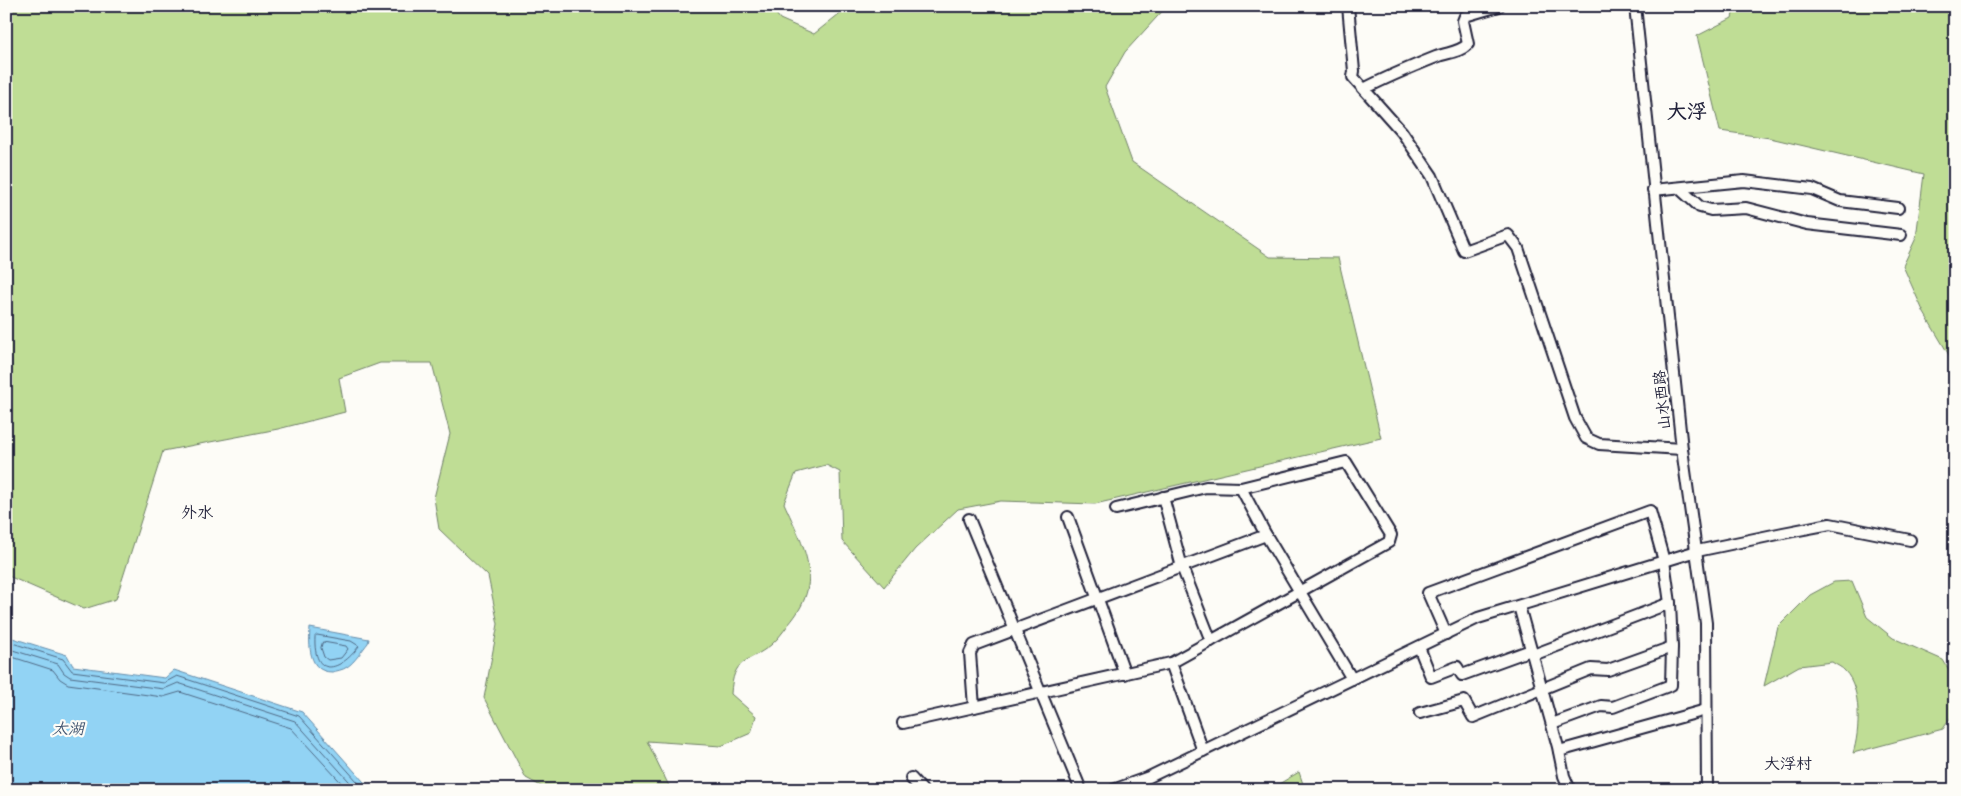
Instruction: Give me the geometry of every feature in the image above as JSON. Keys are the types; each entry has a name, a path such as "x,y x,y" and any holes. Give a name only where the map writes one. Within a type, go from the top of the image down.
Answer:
{"street":[{"path":"1348,6 1354,63 1353,77 1402,132 1432,176 1464,251 1508,236 1518,248 1575,418 1586,438 1599,444 1682,449"},
{"path":"1364,90 1391,75 1441,55 1462,50 1468,44 1463,21 1465,16 1499,6"},
{"name":"山水西路","path":"1635,6 1653,190 1682,449 1706,623 1707,790"},
{"path":"1653,190 1744,181 1812,190 1840,201 1898,208"},
{"path":"1679,188 1700,207 1712,210 1746,208 1807,224 1901,235"},
{"path":"904,723 1171,664 1389,542 1391,535 1348,462 1241,488 1206,487 1116,509"},
{"path":"1241,488 1266,536 1352,679"},
{"path":"1163,497 1182,567 1211,641"},
{"path":"1446,634 1428,593 1650,511 1664,561 1670,603 1671,685 1613,707 1601,706 1552,724"},
{"path":"1068,517 1125,674"},
{"path":"970,519 1081,790"},
{"path":"1113,790 1149,777 1478,618 1696,551 1830,524 1910,540"},
{"path":"974,707 970,653 974,645 1266,536"},
{"path":"1419,647 1431,677 1458,667 1462,675 1670,603"},
{"path":"1519,606 1552,724 1564,776 1570,790"},
{"path":"1420,713 1464,701 1473,716 1591,670 1608,670 1672,647"},
{"path":"1171,664 1202,751"},
{"path":"1559,751 1706,710"},
{"path":"911,778 922,790"}],"green space":[{"path":"6,6 770,6 780,19 814,34 849,6 1167,6 1125,52 1105,87 1132,162 1270,257 1338,258 1381,438 1095,504 1001,501 958,509 915,549 884,587 842,541 840,472 826,465 796,473 784,503 804,550 808,564 809,579 800,609 778,638 771,645 738,667 735,673 731,694 756,716 751,733 721,746 647,741 671,790 548,790 526,778 484,698 498,624 488,576 439,529 434,498 450,434 432,363 380,363 339,378 345,412 278,429 163,451 116,599 84,609 6,575"},
{"path":"1735,6 1955,6 1955,365 1924,313 1903,266 1916,238 1924,174 1770,138 1720,131 1697,36 1732,18"},
{"path":"1852,581 1867,617 1893,638 1943,660 1955,680 1955,711 1943,729 1853,753 1858,722 1857,699 1851,679 1842,668 1832,662 1799,666 1764,686 1778,627 1810,595 1834,582"},
{"path":"1299,772 1305,790 1269,790"}],"water":[{"path":"310,628 369,639 358,656 347,667 332,672 324,671 314,663 310,649"},
{"name":"太湖","path":"6,636 67,655 73,666 165,678 174,670 302,712 371,790 6,790"}],"district":[{"name":"大浮","path":"1687,111"},
{"name":"外水","path":"197,512"},
{"name":"大浮村","path":"1788,763"}]}
